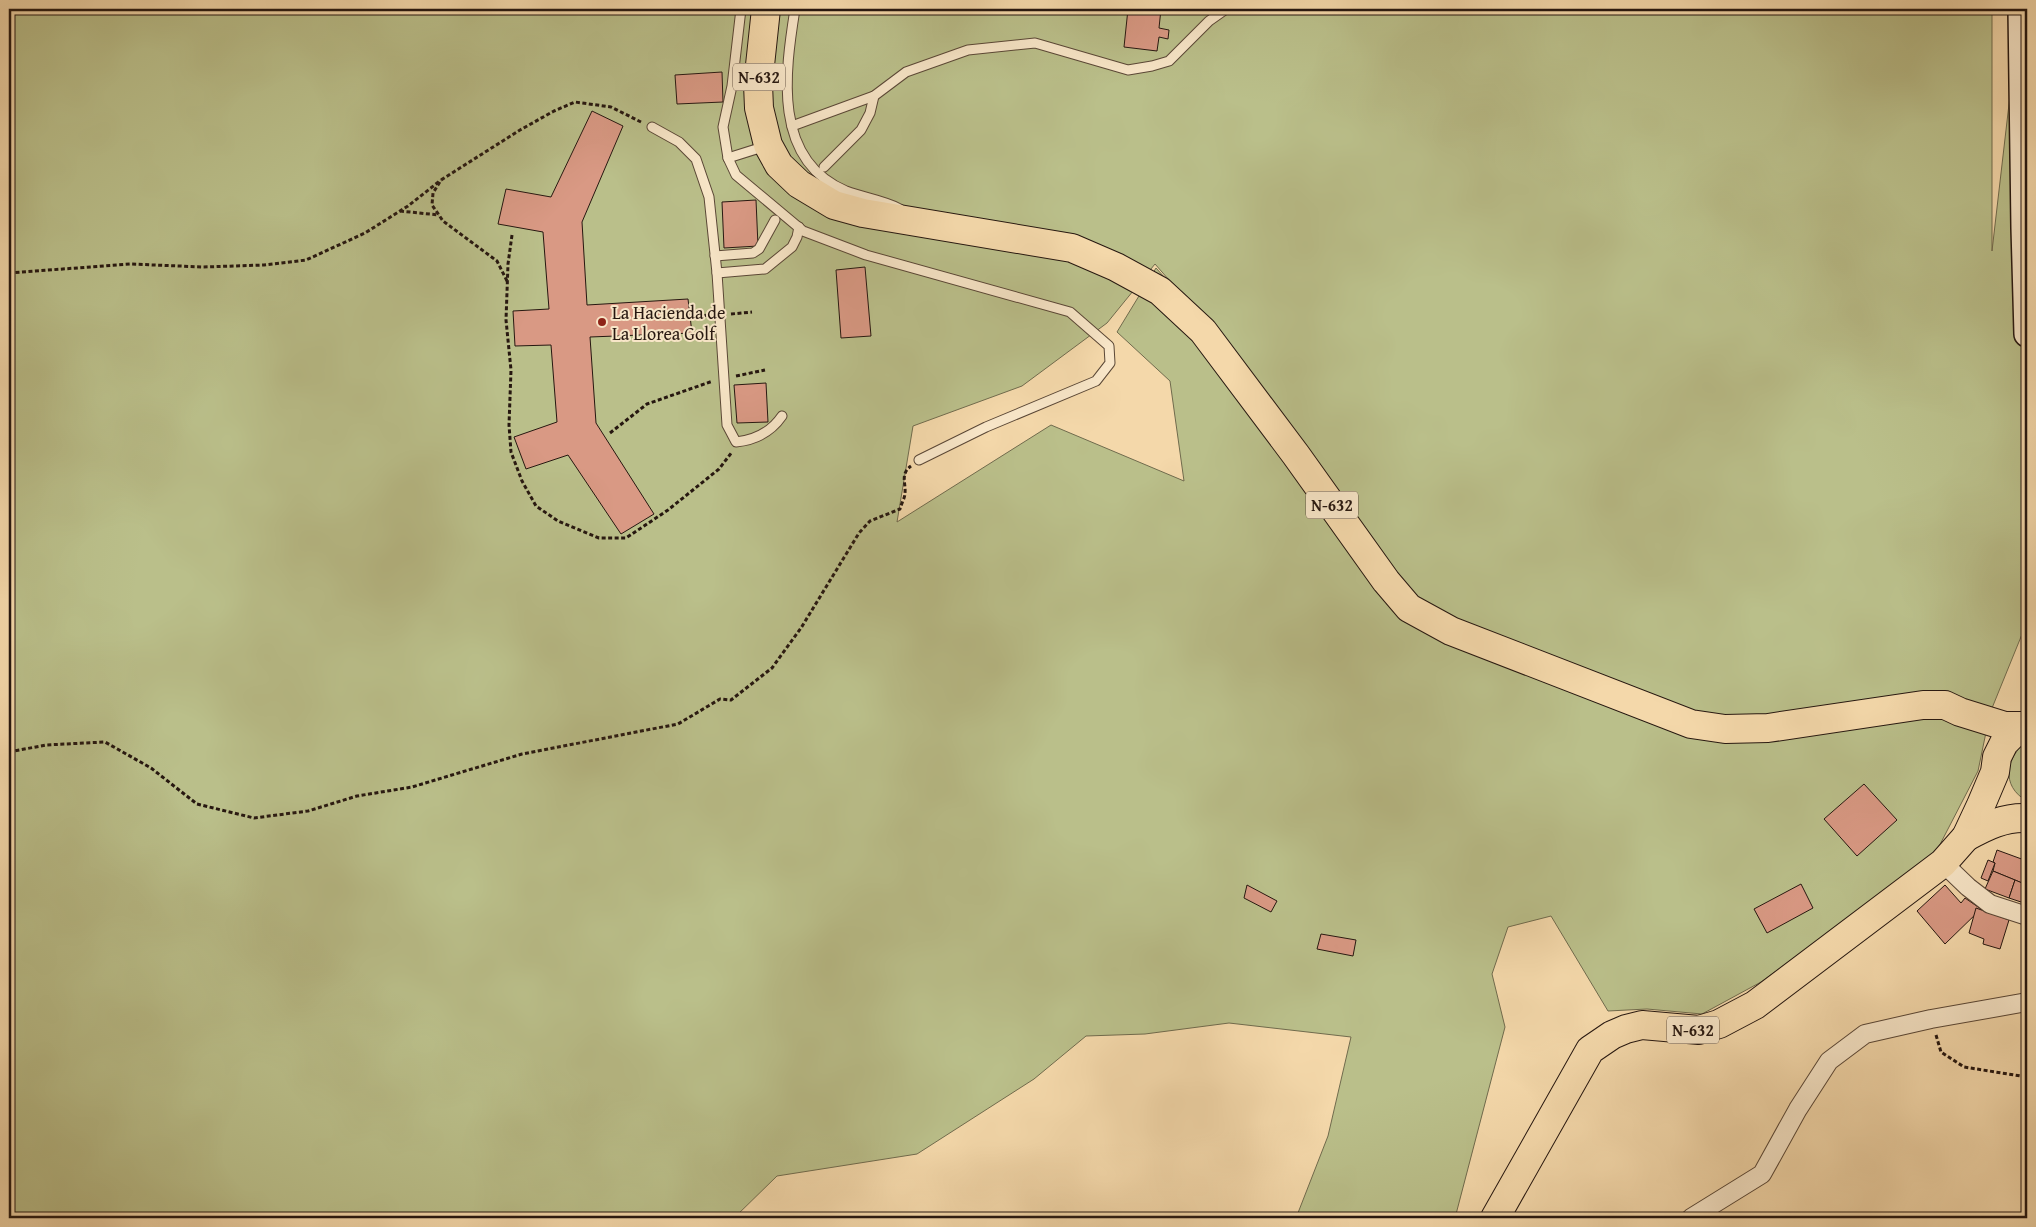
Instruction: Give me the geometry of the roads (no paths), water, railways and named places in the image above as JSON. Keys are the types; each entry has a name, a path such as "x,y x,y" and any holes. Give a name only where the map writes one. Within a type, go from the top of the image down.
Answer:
{"highway":[{"name":"N-632","path":"766,9 758,84 759,108 768,146 779,165 799,184 834,205 863,214 1072,248 1116,268 1160,292 1204,331 1386,581 1410,608 1451,631 1691,724 1725,729 1768,728 1923,705 1945,705 1960,712"},
{"path":"1960,712 2005,726 2027,726"},
{"path":"1960,712 1996,768 1998,787 2005,800 2027,817"},
{"path":"1966,837 1996,768 1998,756 2004,743 2014,733 2027,726"},
{"path":"1966,837 1990,824 2013,818 2027,817"},
{"name":"N-632","path":"1495,1218 1590,1050 1612,1035 1626,1029 1642,1025 1699,1030 1719,1024 1755,1005 1942,863 1966,837"}],"street":[{"path":"2022,9 2027,334"},
{"path":"1942,863 1990,904 2027,916"},
{"path":"1691,1218 1762,1174 1798,1109 1829,1060 1865,1034 1930,1019 2027,1002"}],"lane":[{"path":"741,9 732,86 723,127 728,158 736,175 803,231 866,255 1070,312 1109,346 1110,363 1096,381 986,427 919,460"},
{"path":"795,9 786,60 788,109 797,146 818,174 845,191 889,203 931,226"},
{"path":"792,126 874,96 906,72 968,50 1035,43 1128,70 1152,66 1169,60 1209,21 1226,9"},
{"path":"824,167 861,130 870,113 874,96"},
{"path":"652,127 679,142 696,159 709,197 717,273 727,425 736,442 749,441 773,428 782,416"},
{"path":"728,158 768,146"},
{"path":"715,256 753,253 759,249 775,220"},
{"path":"717,273 765,269 792,247 799,228"}],"place":[{"name":"La Hacienda de La Llorea Golf","path":"602,322"}]}
